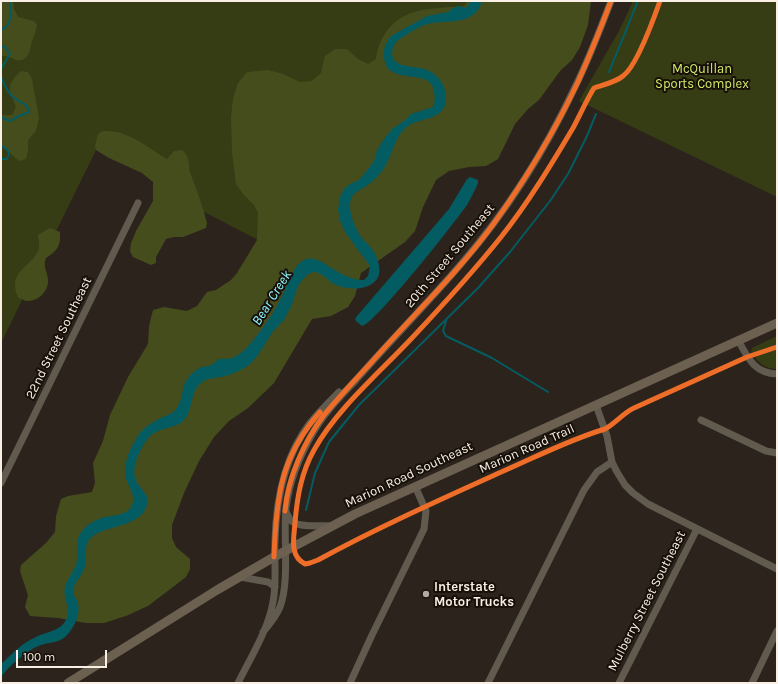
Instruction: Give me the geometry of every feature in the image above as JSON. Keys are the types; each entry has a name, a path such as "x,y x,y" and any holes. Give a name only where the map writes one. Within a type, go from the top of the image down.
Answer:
{"main road":[{"name":"Marion Road Southeast","path":"68,683 166,621 274,557 332,526 415,486 777,323"}],"street":[{"name":"20th Street Southeast","path":"263,632 277,614 282,600 285,551 285,511 293,477 302,454 314,431 325,414 462,264 515,194 543,149 565,107 585,66 611,1"},
{"name":"22nd Street Southeast","path":"1,483 138,203"},
{"path":"738,340 747,357 758,369 766,373 777,374"},
{"name":"20th Street Southeast","path":"238,683 263,632 272,608 274,587 275,521 280,489 286,469 299,441 310,423 325,406 384,348"},
{"path":"596,405 607,436 612,462 621,480 632,493 648,504 777,569"},
{"path":"701,420 766,451 777,453"},
{"path":"488,683 584,490 597,472 612,462"},
{"path":"350,683 424,528 426,511 415,486"},
{"path":"285,511 295,523 332,526"},
{"name":"Mulberry Street Southeast","path":"620,683 697,529"},
{"path":"240,577 268,582 274,587"},
{"path":"752,683 777,631"}],"green space":[{"path":"1,1 491,1 264,243 181,200 102,138 1,343"},
{"path":"1,1 13,1 14,9 18,17 34,21 37,25 28,55 24,59 16,60 7,56 1,56"},
{"path":"468,1 591,1 588,25 580,47 572,60 560,71 539,100 528,109 515,124 498,159 486,166 469,167 449,171 436,180 423,207 415,231 405,242 361,273 355,296 348,307 331,316 312,319 274,383 248,408 229,421 214,437 199,461 184,493 172,525 172,538 176,547 190,559 190,569 186,577 148,606 126,616 104,623 86,623 58,618 30,616 25,607 28,595 20,571 21,565 46,543 55,532 56,516 61,499 68,496 92,492 95,483 93,463 103,441 110,415 128,377 148,344 149,326 153,310 164,307 187,311 197,306 207,292 216,290 231,280 237,273 257,240 258,213 254,205 236,184 232,152 231,117 233,99 238,83 247,72 268,70 283,74 300,82 312,81 321,73 325,56 335,49 347,49 358,59 368,64 376,59 379,45 386,32 402,17 422,10 464,6"},
{"name":"McQuillan Sports Complex","path":"633,1 777,1 777,197 579,101 620,29"},
{"path":"21,71 28,72 32,79 39,118 36,131 28,140 26,159 19,161 1,145 1,115 12,115 16,107 10,92 10,88 12,80"},
{"path":"103,131 113,131 130,136 167,159 174,151 182,150 187,156 190,171 207,223 206,228 183,237 166,239 156,257 156,263 151,265 133,257 130,251 131,243 136,231 153,201 153,182 142,173 109,158 96,150 95,146 98,134"},
{"path":"50,228 60,232 60,241 58,248 46,258 45,268 48,283 46,290 38,298 32,301 24,300 18,297 15,288 18,275 32,260 39,248 38,235"},
{"path":"777,336 777,369 772,369 762,364 751,352 752,348"}],"water":[{"path":"471,1 482,1 473,15 459,20 424,25 400,39 394,46 392,55 397,63 429,71 441,81 445,90 446,101 441,112 430,118 413,123 403,130 381,172 367,186 358,191 350,201 351,212 356,228 361,237 374,252 379,263 379,275 377,279 368,286 362,288 349,288 332,283 319,273 313,272 308,274 299,284 291,307 284,319 273,331 254,360 236,372 203,381 195,391 189,412 183,421 175,426 160,430 150,436 139,453 134,473 136,481 148,500 145,510 133,521 94,535 87,543 85,566 73,590 73,595 77,600 79,608 77,620 73,627 64,638 38,646 28,652 13,664 1,677 1,664 17,649 31,639 54,630 64,623 68,613 65,587 76,565 78,538 82,531 93,522 101,518 124,513 131,507 133,498 126,478 125,469 131,447 146,427 172,413 176,409 187,379 191,374 199,368 210,365 222,359 230,359 245,350 271,316 282,297 293,272 298,264 303,260 313,259 319,261 347,277 355,279 364,280 368,276 370,266 345,232 340,221 338,209 340,197 344,189 350,184 359,180 368,169 374,161 377,150 392,129 411,114 433,107 435,99 431,84 425,79 399,75 386,66 384,56 385,45 391,36 427,16 448,12 459,6 466,8"},
{"path":"470,177 478,180 478,183 467,205 398,291 370,321 362,326 355,319 357,316 449,209 467,179"}],"waterway":[{"path":"1,30 8,25 11,13 10,1"},
{"path":"609,72 638,1"},
{"path":"1,46 6,48 10,54 1,69"},
{"path":"1,77 10,94 29,109 29,112 10,121 1,117"},
{"path":"306,510 315,473 329,442 359,405 478,288 510,252 550,201 568,174 596,114"},
{"path":"1,146 8,150 9,154 7,159 1,159"},
{"path":"446,321 443,331 446,336 492,358 548,392"}],"cycle path":[{"path":"285,511 293,473 298,460 324,415 463,262 492,226 526,176 547,141 576,86 611,1"},
{"name":"Marion Road Trail","path":"660,1 639,52 628,71 617,80 594,88 573,128 548,170 521,211 501,237 434,314 346,406 323,435 314,450 300,486 294,540 297,556 300,561 305,564 318,560 453,494 564,444 605,429 634,408 747,357 777,347"},
{"path":"274,557 276,516 288,462 296,445 320,412"}],"place":[{"name":"Interstate Motor Trucks","path":"426,594"}],"water label":[{"name":"Bear Creek","path":"272,298"}]}
